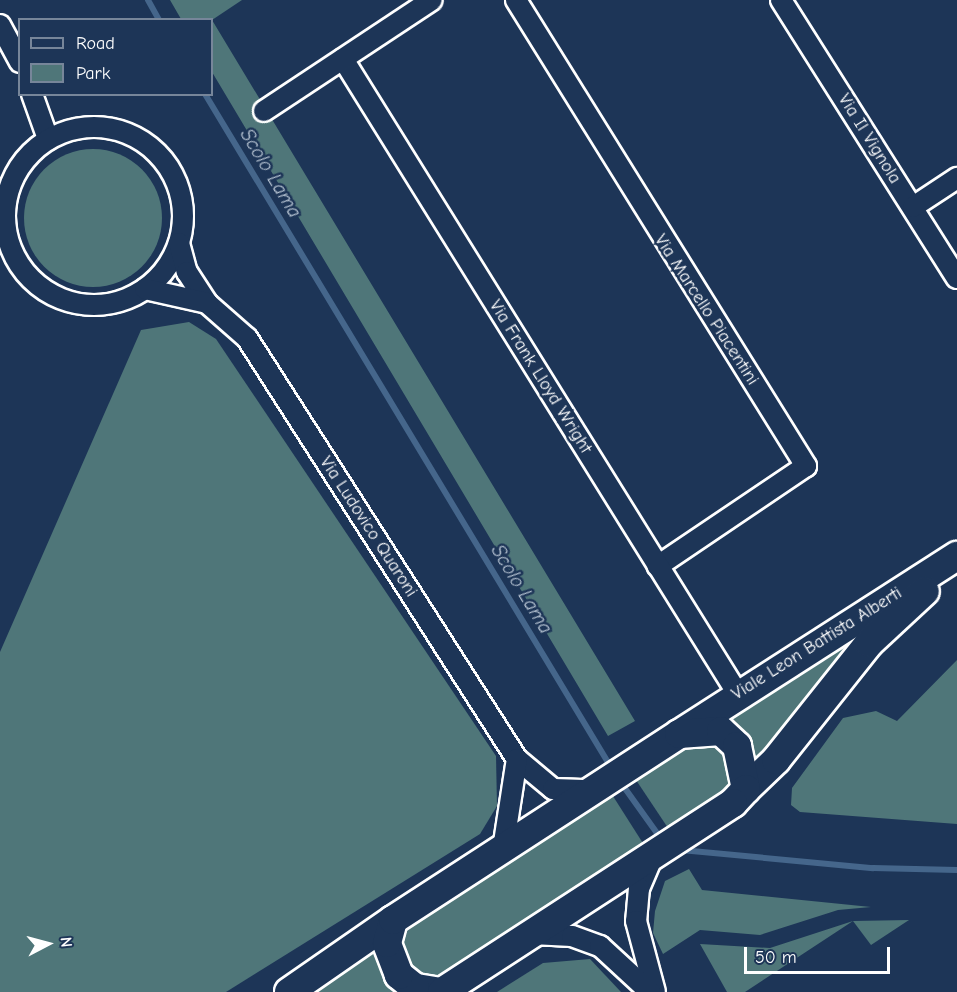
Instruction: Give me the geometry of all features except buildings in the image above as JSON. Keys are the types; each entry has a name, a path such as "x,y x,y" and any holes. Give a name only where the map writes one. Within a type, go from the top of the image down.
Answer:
{"main road":[{"name":"Viale Leon Battista Alberti","path":"591,790 957,556"},
{"name":"Viale Leon Battista Alberti","path":"652,858 693,833 746,789 776,760 869,643 957,561"},
{"path":"679,734 721,731 737,746 746,789"},
{"path":"289,992 393,920 591,790"},
{"path":"393,920 387,943 399,975 415,988 442,992 652,858"}],"street":[{"path":"264,111 432,0"},
{"name":"Via Marcello Piacentini","path":"516,0 806,466 658,566"},
{"name":"Via Il Vignola","path":"781,0 957,278"},
{"path":"0,26 18,58"},
{"name":"Via Frank Lloyd Wright","path":"343,59 738,694"},
{"path":"33,96 48,139"},
{"path":"99,126 149,145 179,189 179,243 166,268 145,289 103,304 58,298 23,269 6,247 3,206 12,178 48,139 99,126"},
{"path":"913,207 957,178"},
{"name":"Via Ludovico Quaroni","path":"179,243 187,272 207,303 247,338 517,759 553,789 591,790"},
{"name":"Via Ludovico Quaroni","path":"145,289 207,303"},
{"path":"503,849 517,759"},
{"path":"652,858 639,888 636,921 655,992"},
{"path":"532,934 573,936 600,946 650,992"}],"green space":[{"path":"170,0 242,0 213,19 180,18"},
{"path":"213,22 635,721 608,736 213,74"},
{"path":"93,149 119,154 142,169 157,192 162,218 157,244 142,267 119,282 93,287 67,282 44,267 29,244 24,218 29,192 44,169 67,154"},
{"path":"189,322 216,339 496,756 497,806 480,834 226,992 0,992 0,652 141,330"},
{"path":"867,630 759,770 745,735 722,720"},
{"path":"957,660 957,824 800,812 791,805 792,788 843,718 876,711 897,721"},
{"path":"706,740 728,750 734,785 670,831 634,777 691,741"},
{"path":"611,793 646,848 441,979 416,976 400,950 410,924"},
{"path":"689,869 702,890 871,907 838,910 760,935 700,930 663,954 653,933 655,911 665,881"},
{"path":"909,920 871,945 853,921"},
{"path":"853,921 745,992 727,992 700,944 770,948"},
{"path":"379,940 379,963 403,992 309,992"},
{"path":"590,959 621,992 497,992 543,963"}],"waterway":[{"name":"Scolo Lama","path":"148,0 158,18"},
{"name":"Scolo Lama","path":"206,96 612,769"},
{"name":"Scolo Lama","path":"619,780 662,840"},
{"name":"Scolo Lama","path":"681,850 873,868 957,870"}]}
